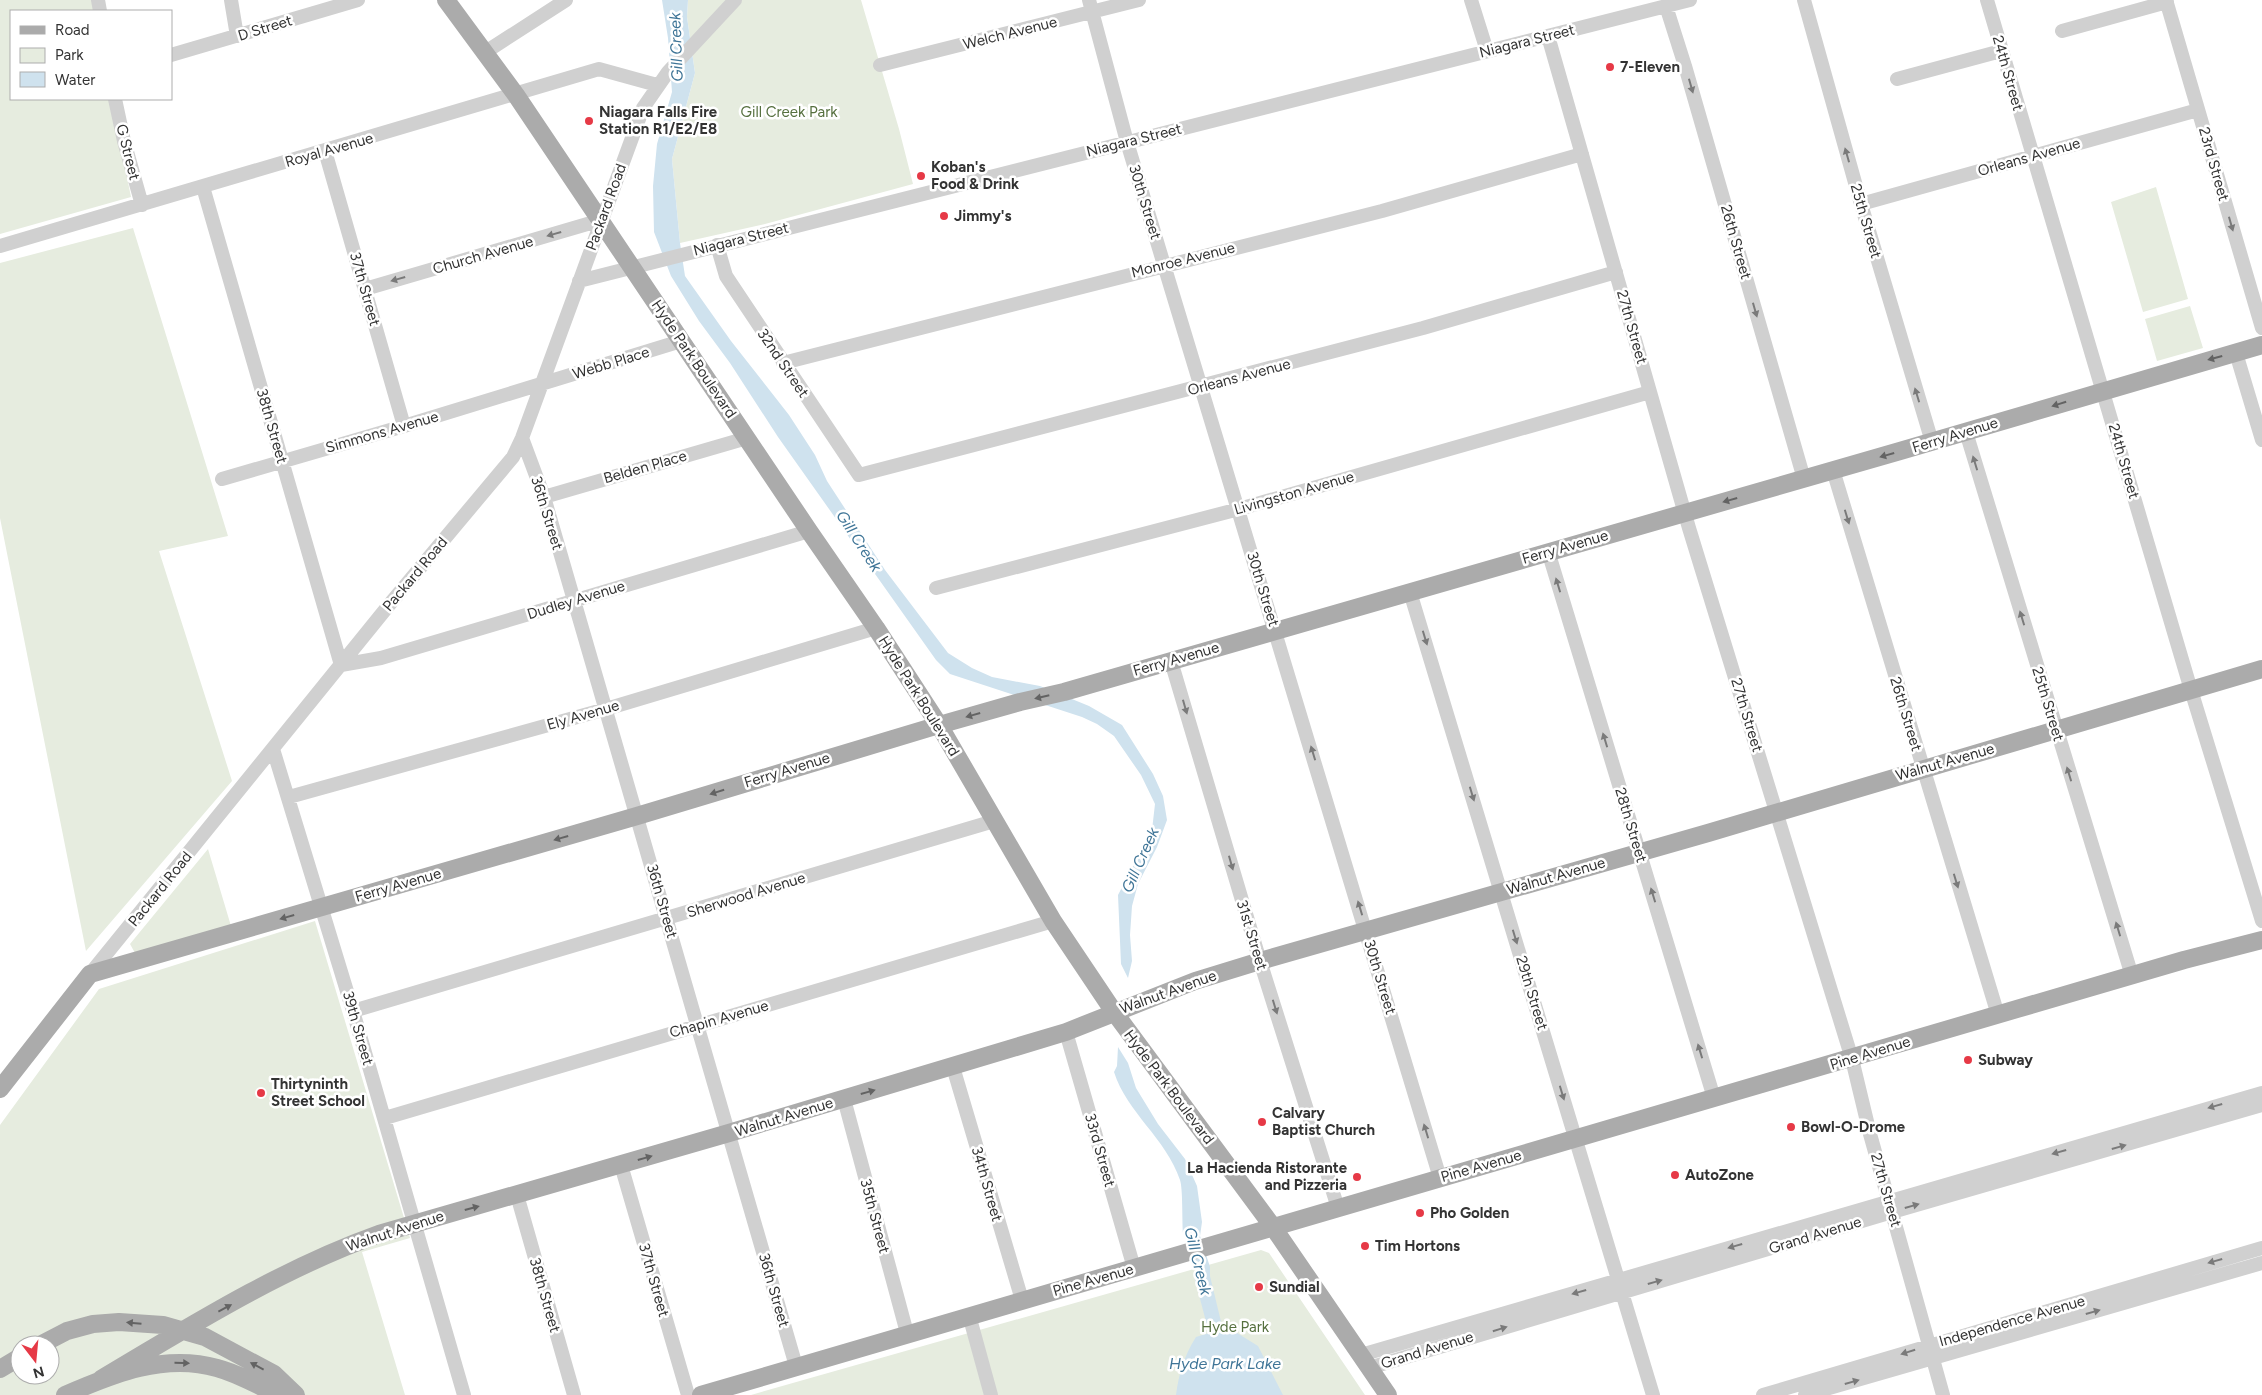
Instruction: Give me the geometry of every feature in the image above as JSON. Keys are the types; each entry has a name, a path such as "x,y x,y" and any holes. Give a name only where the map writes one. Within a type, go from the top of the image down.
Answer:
{"main road":[{"name":"Hyde Park Boulevard","path":"446,0 516,95 876,628 939,724 1054,921 1114,1012 1273,1227 1388,1395"},
{"name":"Ferry Avenue","path":"90,974 637,816 939,724 1064,692 1548,551 1932,442 2262,344"},
{"name":"Walnut Avenue","path":"101,1379 182,1331 337,1250 415,1224 621,1165 1083,1027 1114,1012 1195,981 1260,961 1640,852 2262,669"},
{"name":"Pine Avenue","path":"701,1395 1576,1138 2262,940"},
{"name":"Packard Road","path":"0,1089 90,974"},
{"path":"59,1335 67,1331 120,1322 163,1325 205,1337 274,1374 296,1395"},
{"path":"65,1395 101,1379 150,1365 186,1363 219,1368 245,1378 277,1395"},
{"path":"219,1368 230,1377 244,1384 256,1395"}],"street":[{"path":"230,0 237,36"},
{"name":"D Street","path":"172,55 358,0"},
{"path":"484,53 566,0"},
{"path":"719,0 719,16"},
{"name":"Packard Road","path":"90,974 513,457 522,438 642,108 668,72 735,0"},
{"name":"Welch Avenue","path":"880,65 1091,6 1139,0"},
{"path":"1471,0 1487,51"},
{"name":"Niagara Street","path":"578,281 690,251 1690,0"},
{"name":"25th Street","path":"1804,0 1860,204 1932,442"},
{"name":"24th Street","path":"1987,0 2191,690 2262,921"},
{"path":"2062,31 2166,1"},
{"name":"23rd Street","path":"2166,1 2262,328"},
{"name":"30th Street","path":"1091,6 1127,142 1440,1178"},
{"name":"26th Street","path":"1666,6 1804,479"},
{"name":"27th Street","path":"1548,36 1650,392 1852,1059 1943,1395"},
{"path":"1897,79 2001,51"},
{"name":"Royal Avenue","path":"0,246 325,152 599,69 657,85"},
{"name":"G Street","path":"115,100 142,205"},
{"name":"Orleans Avenue","path":"1860,204 2198,110"},
{"name":"37th Street","path":"325,152 404,426"},
{"name":"Monroe Avenue","path":"783,363 1382,210 1582,154"},
{"name":"38th Street","path":"203,187 341,665"},
{"name":"Church Avenue","path":"366,289 600,220"},
{"name":"32nd Street","path":"717,245 726,276 859,475"},
{"name":"Orleans Avenue","path":"859,475 1423,328 1616,272"},
{"name":"Webb Place","path":"541,384 681,341"},
{"path":"2236,353 2262,440"},
{"name":"Simmons Avenue","path":"222,479 541,384"},
{"name":"Livingston Avenue","path":"936,588 1238,509 1650,392"},
{"name":"25th Street","path":"1966,432 2132,976"},
{"name":"36th Street","path":"522,438 544,497 796,1366"},
{"name":"Belden Place","path":"544,497 747,438"},
{"name":"26th Street","path":"1833,470 1998,1015"},
{"name":"Dudley Avenue","path":"341,665 381,658 809,531"},
{"name":"28th Street","path":"1548,551 1714,1098"},
{"name":"29th Street","path":"1410,592 1653,1395"},
{"name":"Ely Avenue","path":"289,797 606,709 876,628"},
{"name":"31st Street","path":"1171,661 1260,961 1338,1208"},
{"name":"39th Street","path":"273,749 322,906 464,1395"},
{"name":"Sherwood Avenue","path":"353,1012 994,821"},
{"name":"Chapin Avenue","path":"384,1118 1054,921"},
{"name":"33rd Street","path":"1066,1032 1134,1268"},
{"name":"34th Street","path":"953,1067 1022,1300"},
{"path":"1891,1207 2262,1093"},
{"name":"35th Street","path":"844,1099 907,1334"},
{"name":"Grand Avenue","path":"1365,1361 1891,1207 2262,1105"},
{"name":"37th Street","path":"621,1165 688,1395"},
{"name":"38th Street","path":"517,1195 574,1395"},
{"name":"Independence Avenue","path":"1805,1395 1932,1352 2262,1248"},
{"name":"Independence Avenue","path":"1763,1395 1932,1352 2262,1263"},
{"path":"969,1315 991,1395"}],"green space":[{"path":"0,0 92,0 94,10 10,10 10,100 111,100 131,197 0,234"},
{"name":"Gill Creek Park","path":"688,0 861,0 913,184 765,224 680,243 672,159 695,73 687,17"},
{"path":"2156,187 2188,299 2143,312 2111,202"},
{"path":"133,228 228,536 159,551 232,781 86,951 0,518 0,263"},
{"path":"2190,306 2203,348 2157,361 2145,319"},
{"path":"208,849 231,926 135,953 130,944"},
{"path":"315,921 410,1238 362,1252 405,1395 0,1395 0,1125 99,989"},
{"name":"Hyde Park","path":"1261,1250 1269,1253 1365,1395 751,1395"}],"water":[{"name":"Gill Creek","path":"662,0 688,0 687,17 695,73 672,159 685,276 731,341 789,415 815,455 827,481 885,570 948,653 972,668 992,677 1040,686 1089,706 1122,725 1153,774 1163,796 1167,820 1157,847 1138,884 1132,906 1130,935 1132,961 1128,978 1121,964 1118,895 1152,830 1155,804 1141,775 1114,736 1097,724 1082,717 950,674 936,660 778,437 730,363 699,321 671,276 654,232 653,186 657,144 672,92 668,38"},
{"path":"1118,1047 1128,1063 1136,1088 1158,1124 1185,1159 1197,1186 1202,1222 1200,1236 1210,1267 1210,1276 1223,1330 1229,1328 1258,1346 1283,1395 1176,1395 1188,1351 1196,1337 1209,1333 1194,1276 1197,1271 1187,1238 1183,1233 1180,1180 1166,1151 1120,1087 1114,1072 1117,1066"}],"place":[{"name":"7-Eleven","path":"1610,67"},
{"name":"Niagara Falls Fire Station R1/E2/E8","path":"589,121"},
{"name":"Koban's Food & Drink","path":"921,176"},
{"name":"Jimmy's","path":"944,216"},
{"name":"Subway","path":"1968,1060"},
{"name":"Thirtyninth Street School","path":"261,1093"},
{"name":"Calvary Baptist Church","path":"1262,1122"},
{"name":"Bowl-O-Drome","path":"1791,1127"},
{"name":"AutoZone","path":"1675,1175"},
{"name":"La Hacienda Ristorante and Pizzeria","path":"1357,1177"},
{"name":"Pho Golden","path":"1420,1213"},
{"name":"Tim Hortons","path":"1365,1246"},
{"name":"Sundial","path":"1259,1287"}],"water label":[{"name":"Hyde Park Lake","path":"1225,1363"}]}
